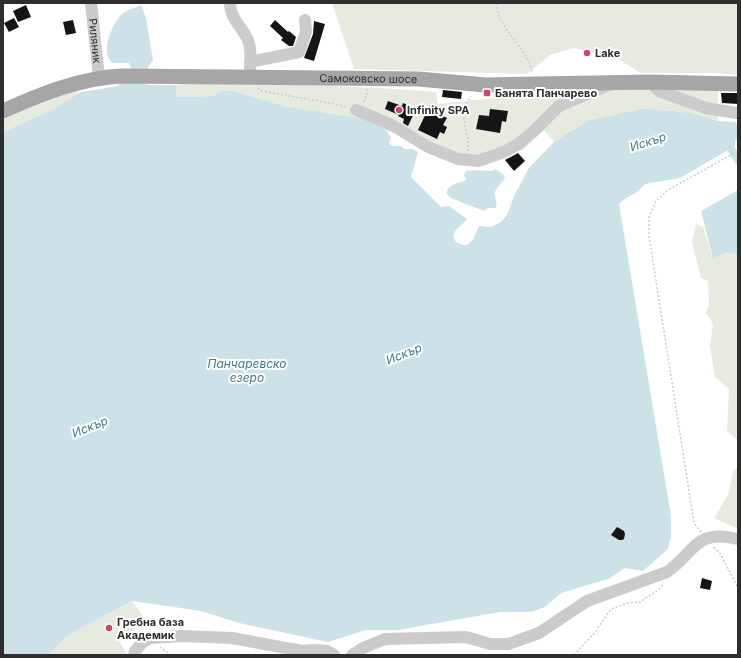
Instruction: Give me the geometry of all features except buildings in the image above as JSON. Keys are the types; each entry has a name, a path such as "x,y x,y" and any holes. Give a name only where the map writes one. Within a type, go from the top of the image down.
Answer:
{"main road":[{"name":"Самоковско шосе","path":"3,111 65,86 99,78 122,76 418,79 479,84 650,82 738,84"}],"street":[{"name":"Риляник","path":"91,3 99,78"},
{"path":"230,3 234,19 247,39 250,49 249,78"},
{"path":"250,62 299,52 306,32 305,20"},
{"path":"650,82 660,91 706,108 736,113"},
{"path":"358,111 392,125 428,147 458,159 478,161 504,152 517,145 536,129 559,106 614,83"},
{"path":"352,655 363,648 385,639 466,637 490,644 508,644 539,633 587,601 598,596 619,590 667,572 690,550 706,538 726,536 738,540"},
{"path":"134,655 135,651 142,643 150,638 182,636 232,638 302,651 327,651 334,655"}],"path":[{"path":"497,3 496,10 499,16 531,67"},
{"path":"267,92 330,103 358,111 371,79"},
{"path":"467,160 468,142 465,133 465,105 479,84"},
{"path":"738,151 668,190 656,201 649,217 649,236 694,523 722,555 738,588"},
{"path":"574,655 597,630 611,609 628,603 640,602 658,590 668,580 675,566"}],"shaded area":[{"path":"332,3 738,3 738,75 718,73 641,73 616,58 574,48 550,55 527,74 354,69"},
{"path":"176,85 309,85 436,92 438,104 504,97 520,89 564,87 718,90 718,121 691,113 587,121 554,142 544,130 522,151 517,147 478,163 385,130 377,124 284,106 233,91 221,91 213,96 177,97"},
{"path":"81,92 52,110 3,132 3,117 68,93"},
{"path":"696,224 703,227 713,259 738,245 738,440 727,431 729,389 715,377 710,346 713,324 706,312 709,305 708,281 701,278 692,242"},
{"path":"738,466 738,529 714,518 728,495 733,472"},
{"name":"Гребна база Академик","path":"132,601 146,621 119,642 128,655 48,655 68,635"}],"water":[{"name":"Панчаревско езеро","path":"141,5 146,18 153,60 148,67 148,85 176,85 177,97 213,96 221,91 233,91 284,106 367,120 378,125 384,129 391,138 389,143 392,146 413,149 418,152 411,177 441,207 449,206 467,219 455,231 454,234 454,240 464,245 467,245 473,240 479,226 491,227 501,222 507,215 515,194 529,168 554,142 587,121 642,109 691,113 718,121 736,122 738,139 735,141 735,146 680,178 645,184 637,192 619,204 671,516 671,536 668,549 643,571 625,568 608,579 561,593 545,607 531,612 500,612 398,630 366,630 328,642 239,623 201,611 132,601 68,635 48,655 3,655 3,132 52,110 81,92 118,86 131,67 129,63 112,63 107,54 108,39 115,23 121,15 128,10"},
{"path":"495,169 503,174 505,178 495,192 497,204 496,208 488,208 484,211 451,198 447,194 450,186 466,180 464,175 466,171 493,171"},
{"path":"738,190 738,254 726,252 713,259 701,211"}],"waterway":[{"path":"731,149 738,160"}],"place":[{"name":"Lake","path":"587,53"},
{"name":"Банята Панчарево","path":"487,93"},
{"name":"Infinity SPA","path":"399,110"},
{"name":"Гребна база Академик","path":"109,628"}],"water label":[{"name":"Искър","path":"648,142"},
{"name":"Искър","path":"404,354"},
{"name":"Искър","path":"90,427"}]}
